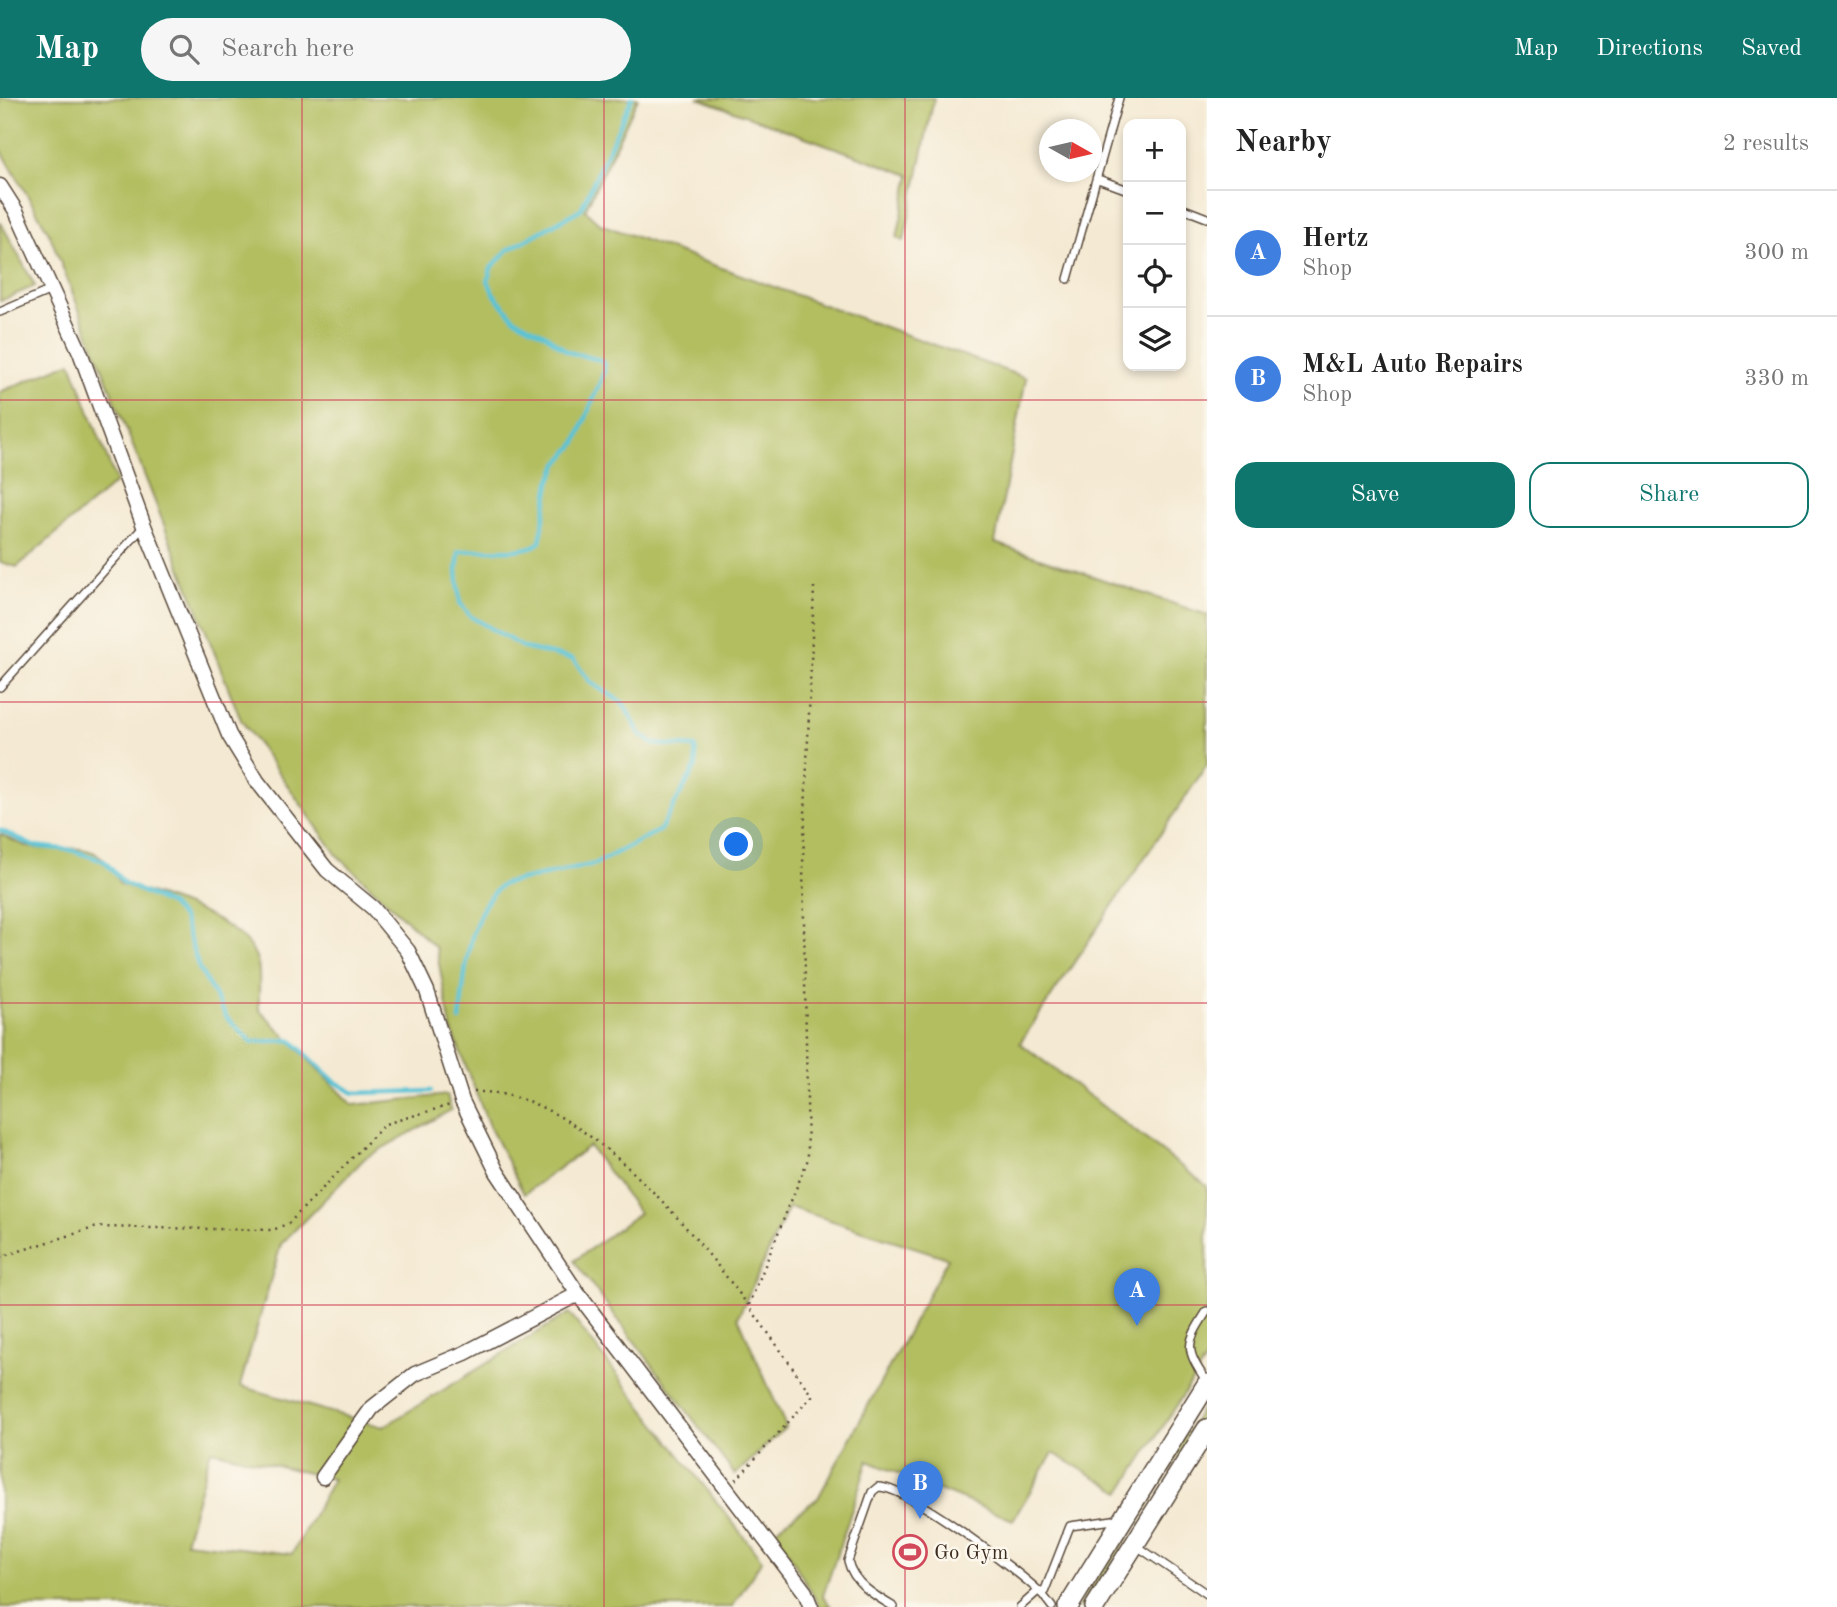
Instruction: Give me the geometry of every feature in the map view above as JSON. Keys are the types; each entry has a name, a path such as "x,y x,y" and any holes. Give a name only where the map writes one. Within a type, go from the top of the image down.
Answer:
{"main road":[{"path":"1068,1607 1207,1383"},
{"path":"1095,1607 1207,1429"}],"street":[{"path":"0,186 16,211 79,352 144,526 229,735 257,782 327,870 373,908 408,951 427,991 462,1101 497,1172 578,1294 805,1592 811,1607"},
{"path":"323,1477 372,1408 415,1374 465,1353 578,1294"}],"lane":[{"path":"1102,164 1119,98"},
{"path":"1102,180 1123,188"},
{"path":"1068,279 1097,182"},
{"path":"1186,210 1207,218"},
{"path":"0,312 51,290"},
{"path":"0,687 144,526"},
{"path":"1207,1311 1190,1337 1189,1345 1192,1360 1207,1383"},
{"path":"894,1607 860,1583 850,1571 848,1561 872,1492 878,1487 895,1489 932,1510 1041,1593 1052,1607"},
{"path":"1020,1607 1041,1593 1070,1526 1123,1518"},
{"path":"1133,1544 1207,1594"}],"path":[{"path":"749,1305 808,1159 803,864 814,587"},
{"path":"0,1257 97,1227 273,1230 289,1223 385,1124 462,1101 475,1092 510,1095 573,1124 652,1188 749,1305 812,1396 727,1489"}],"green space":[{"path":"0,98 638,98 585,210 600,224 1026,378 995,543 1207,615 1207,765 1020,1043 1207,1186 1207,1358 1121,1492 1053,1453 1013,1520 868,1461 823,1596 831,1607 820,1607 775,1530 818,1498 948,1258 789,1207 738,1317 786,1427 735,1475 574,1261 639,1213 589,1146 524,1194 489,1126 451,1028 436,948 337,855 241,720 49,233 0,148"},
{"path":"698,98 934,98 904,241 897,238 910,175"},
{"path":"0,221 35,286 0,301"},
{"path":"71,362 116,482 17,567 0,562 0,392"},
{"path":"0,834 32,848 75,849 95,853 104,859 120,884 195,909 231,929 245,941 257,960 259,1009 353,1105 447,1095 451,1110 365,1158 281,1244 240,1386 383,1427 569,1313 762,1560 732,1607 0,1607","holes":["211,1450 333,1479 292,1554 185,1542"]},
{"path":"1207,1400 1207,1409 1085,1607 1078,1607"}],"waterway":[{"path":"460,1020 470,947 475,928 491,896 503,884 595,864 660,830 696,766 695,747 653,744 640,734 623,703 591,683 573,659 524,648 470,616 460,603 457,571 459,552 524,549 540,542 550,482 558,464 576,443 604,372 604,364 600,360 568,352 546,335 514,318 493,293 488,280 491,268 508,250 581,209 632,98"},
{"path":"0,830 33,846 71,850 104,861 124,883 170,905 183,919 199,968 227,1018 252,1042 291,1040 334,1081 354,1093 431,1091"}],"place":[{"name":"Hertz","path":"1137,1326"},
{"name":"M&L Auto Repairs","path":"920,1519"},
{"name":"Go Gym","path":"910,1552"}]}
